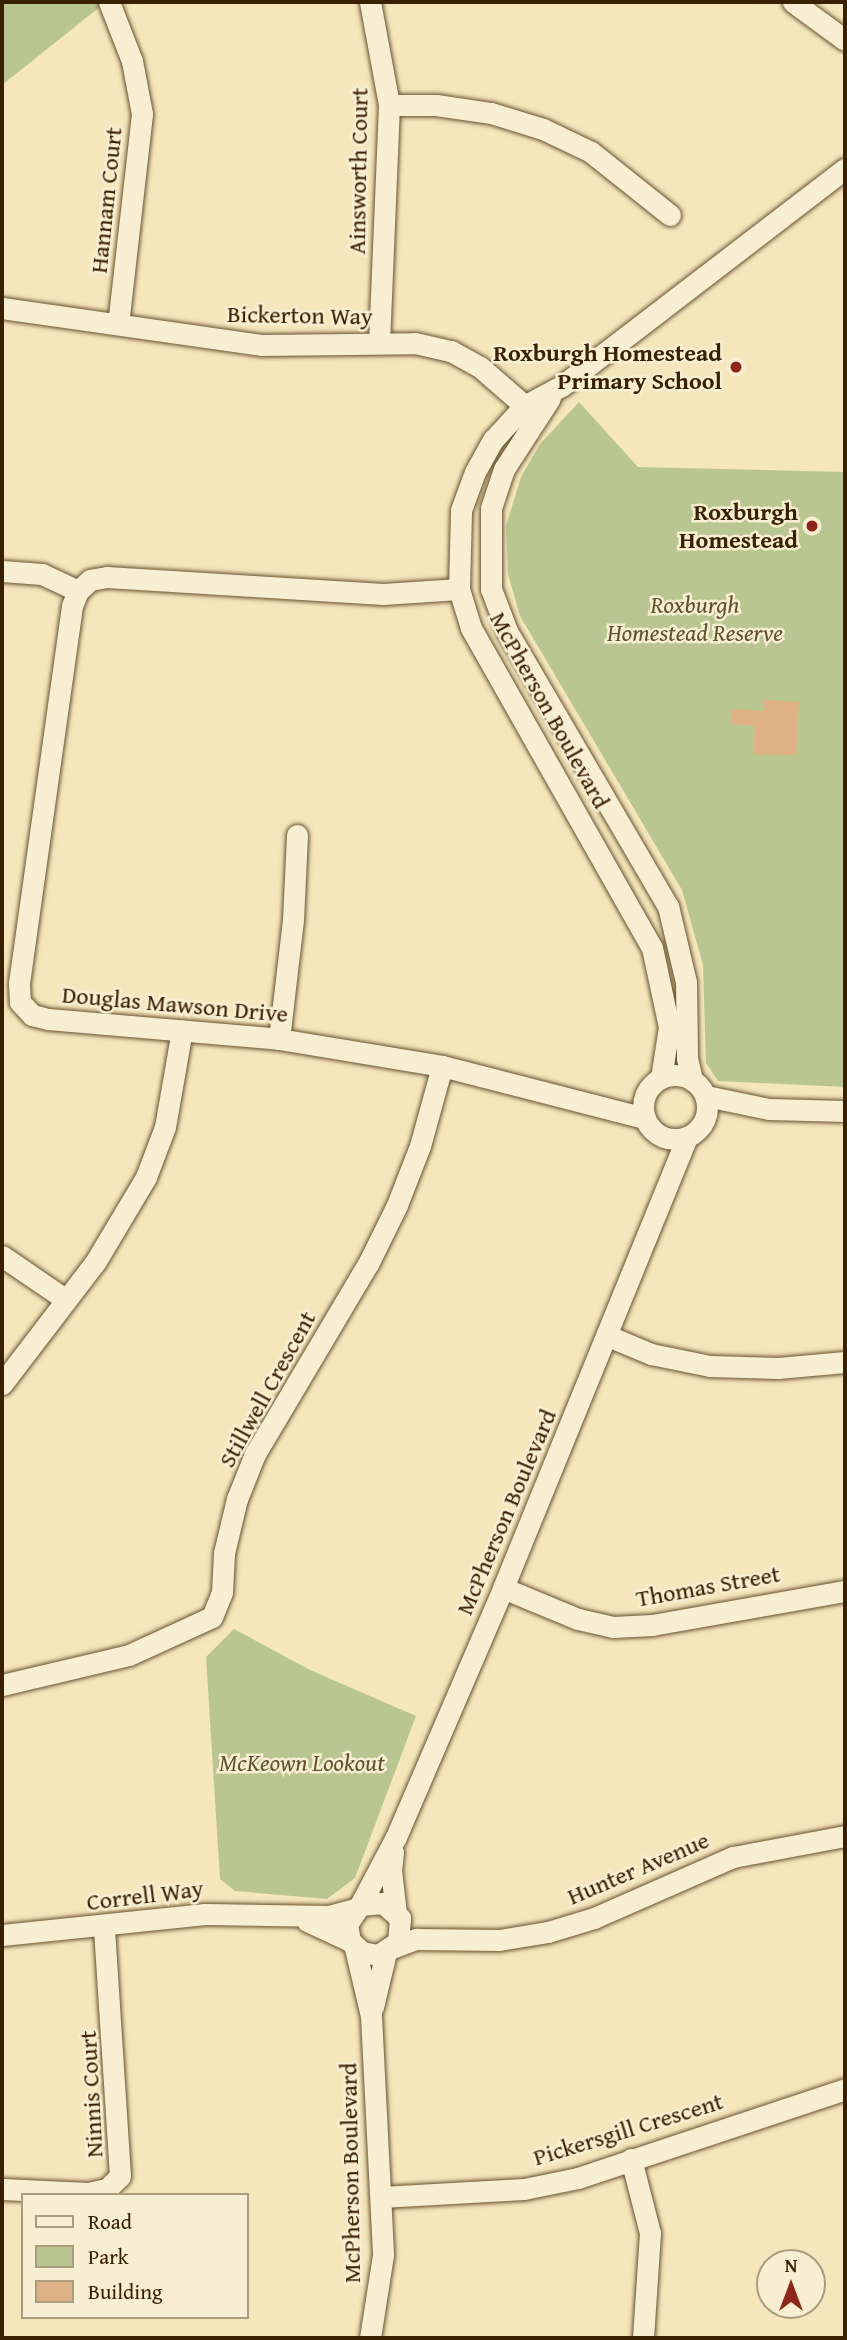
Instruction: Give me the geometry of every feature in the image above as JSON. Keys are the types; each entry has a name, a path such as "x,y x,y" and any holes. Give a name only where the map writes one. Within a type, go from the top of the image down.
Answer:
{"street":[{"name":"Hannam Court","path":"109,2 132,61 142,114 118,324"},
{"name":"Ainsworth Court","path":"370,2 389,106 379,343"},
{"path":"793,2 845,40"},
{"path":"389,106 436,106 491,113 544,129 591,152 670,215"},
{"name":"McPherson Boulevard","path":"661,1078 669,1027 652,948 636,912 489,664 459,589 456,549 470,485 494,440 845,169"},
{"name":"Bickerton Way","path":"2,308 262,345 415,343 451,351 504,385 530,411"},
{"name":"McPherson Boulevard","path":"530,411 504,469 491,508 491,589 513,641 668,906 686,982 687,1058 699,1088"},
{"path":"2,571 43,574 78,591 90,580 107,577 383,594 459,589"},
{"name":"Douglas Mawson Drive","path":"78,591 72,606 19,984 11,1005 48,1019 279,1039 442,1066 581,1100 651,1126"},
{"path":"279,1039 293,920 297,835"},
{"path":"2,1384 124,1220 146,1177 165,1127 182,1030"},
{"name":"Stillwell Crescent","path":"2,1685 129,1655 212,1617 222,1592 225,1553 237,1499 255,1454 368,1264 397,1205 420,1146 442,1066"},
{"path":"769,1109 699,1088 672,1075 661,1078 646,1094 651,1126 687,1137 705,1119 769,1109 845,1111"},
{"path":"699,1088 705,1119"},
{"name":"Douglas Mawson Drive","path":"581,1100 646,1094"},
{"name":"McPherson Boulevard","path":"651,1126 663,1161 658,1206"},
{"name":"McPherson Boulevard","path":"357,1907 396,1837 503,1588 687,1137"},
{"path":"2,1256 65,1299"},
{"path":"608,1336 651,1354 710,1366 778,1368 845,1363"},
{"name":"Thomas Street","path":"503,1588 578,1619 613,1627 652,1625 845,1591"},
{"name":"Hunter Avenue","path":"389,1950 416,1939 499,1940 548,1932 593,1917 733,1857 782,1844 845,1836"},
{"name":"McPherson Boulevard","path":"396,1837 391,1870 398,1915"},
{"path":"383,1903 398,1915 401,1934 389,1950 370,1955 353,1944 347,1924 357,1907 383,1903"},
{"name":"Correll Way","path":"2,1935 104,1927 205,1913 329,1916 357,1907"},
{"name":"Hunter Avenue","path":"398,1915 449,1939"},
{"name":"Correll Way","path":"294,1916 353,1944"},
{"name":"Ninnis Court","path":"2,2189 88,2193 107,2189 120,2176 104,1927"},
{"name":"McPherson Boulevard","path":"353,1944 371,2015 381,2197 383,2255 372,2335"},
{"name":"McPherson Boulevard","path":"371,2015 389,1950"},
{"name":"Pickersgill Crescent","path":"381,2197 524,2189 578,2178 845,2089"},
{"path":"631,2159 650,2233 643,2338"}],"green space":[{"path":"2,2 106,2 2,85"},
{"name":"Roxburgh Homestead Reserve","path":"579,402 638,467 845,472 845,1087 718,1081 706,1063 703,965 682,890 520,616 508,574 506,526 521,477 540,444"},
{"name":"McKeown Lookout","path":"234,1629 310,1670 416,1716 355,1878 327,1899 235,1891 220,1879 206,1657"}],"building":[{"path":"764,700 799,702 796,755 753,754 755,726 732,724 732,709 764,711"}],"place":[{"name":"Roxburgh Homestead Primary School","path":"736,367"},
{"name":"Roxburgh Homestead","path":"812,526"}]}
